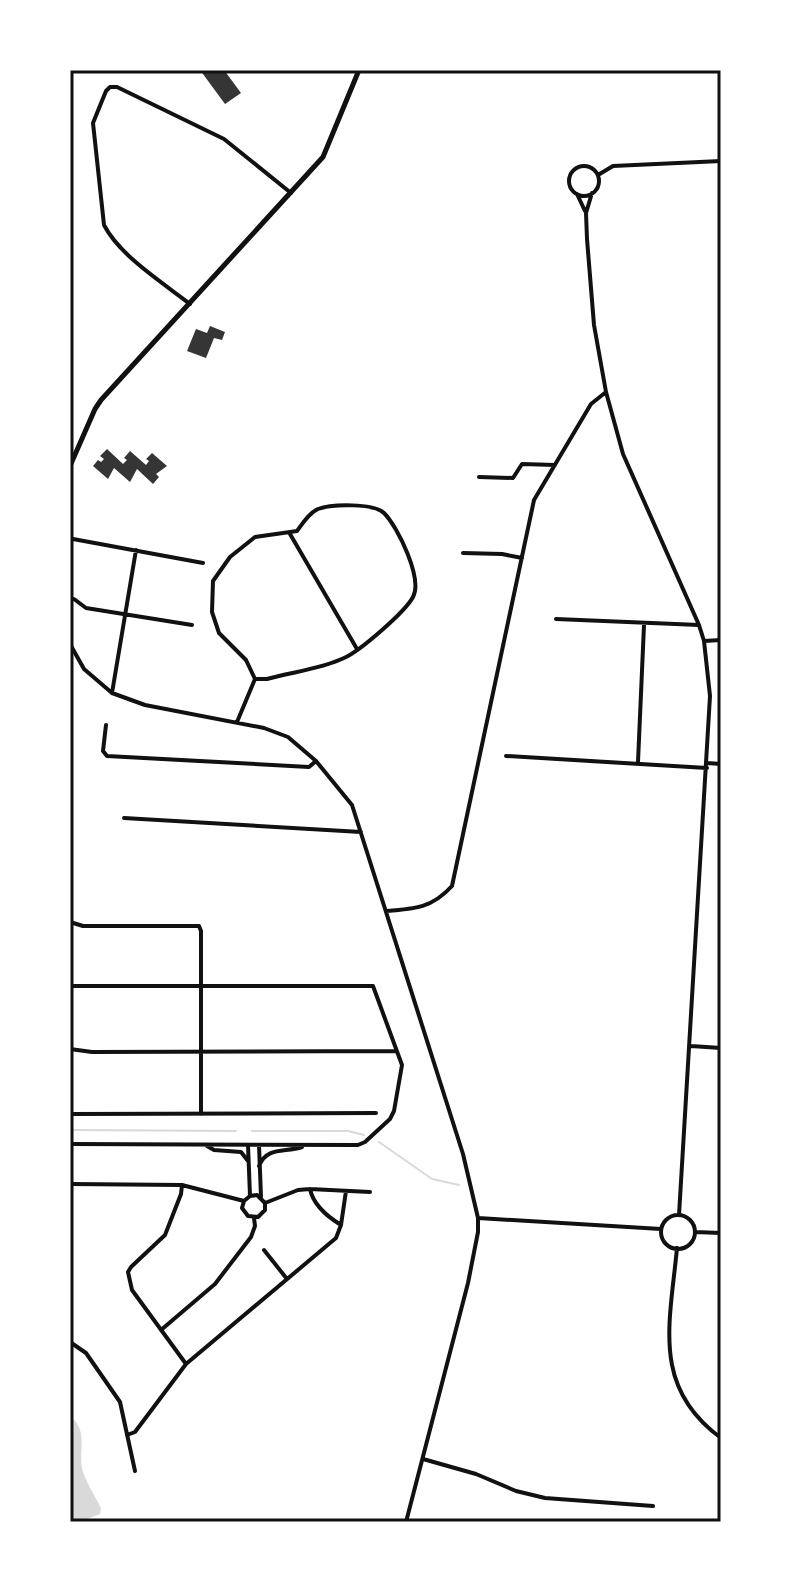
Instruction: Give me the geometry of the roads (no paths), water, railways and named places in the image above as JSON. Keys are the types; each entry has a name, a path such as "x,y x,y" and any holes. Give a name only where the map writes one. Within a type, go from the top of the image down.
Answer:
{"street":[{"path":"70,466 96,407 327,151 359,70"},
{"path":"190,304 146,270 110,235 104,225 93,123 106,91 117,87 224,139 291,193"},
{"path":"598,175 613,166 721,161"},
{"path":"586,213 570,182 575,169 589,167 598,175 598,185 586,213 594,325 606,392 623,454 699,625 704,641 710,696 679,1215"},
{"path":"577,194 592,193"},
{"path":"386,911 413,909 439,900 452,886 534,500 591,404 606,392"},
{"path":"479,477 513,478 522,464 555,465"},
{"path":"237,722 255,679 246,660 219,633 212,612 213,581 230,557 255,537 297,531 317,509 369,506 382,511 408,553 416,582 413,597 373,639 344,658 267,679 255,679"},
{"path":"290,533 357,649"},
{"path":"73,539 203,563"},
{"path":"112,693 136,550"},
{"path":"463,553 522,558"},
{"path":"74,599 86,608 192,625"},
{"path":"556,619 699,625"},
{"path":"638,762 644,625"},
{"path":"704,641 721,640"},
{"path":"70,644 84,669 112,693 145,705 264,728 288,737 316,761 352,805 469,1174 478,1218 468,1283 406,1522"},
{"path":"106,725 103,751 107,756 309,767 316,761"},
{"path":"506,756 721,764"},
{"path":"124,818 361,832"},
{"path":"70,922 83,926 199,926 201,1114"},
{"path":"70,986 373,986 402,1065 390,1119 362,1144 70,1144"},
{"path":"691,1046 721,1048"},
{"path":"70,1049 92,1052 397,1051"},
{"path":"70,1114 376,1113"},
{"path":"204,1145 214,1150 241,1152 249,1164"},
{"path":"248,1145 250,1196"},
{"path":"254,1218 263,1213 265,1203 261,1197 259,1145"},
{"path":"259,1166 269,1152 309,1145"},
{"path":"70,1184 182,1185 244,1201"},
{"path":"182,1185 165,1235 128,1272 132,1290 186,1364"},
{"path":"310,1189 331,1219 341,1225"},
{"path":"265,1203 298,1190 370,1192"},
{"path":"127,1435 135,1432 186,1364 336,1238 346,1191"},
{"path":"254,1218 245,1214 242,1208 244,1201 250,1196 261,1197"},
{"path":"679,1215 689,1218 695,1232 689,1244 677,1248 664,1241 661,1229 666,1219 679,1215"},
{"path":"161,1330 215,1284 251,1237 254,1218"},
{"path":"478,1218 661,1229"},
{"path":"695,1232 721,1233"},
{"path":"677,1248 669,1336 674,1380 687,1404 705,1426 721,1438"},
{"path":"264,1250 287,1279"},
{"path":"70,1342 86,1353 120,1402 135,1471"},
{"path":"423,1459 545,1498 653,1506"}],"waterway":[{"path":"70,1130 236,1131"},
{"path":"252,1131 348,1131 364,1135"},
{"path":"379,1142 432,1179 459,1185"}]}
